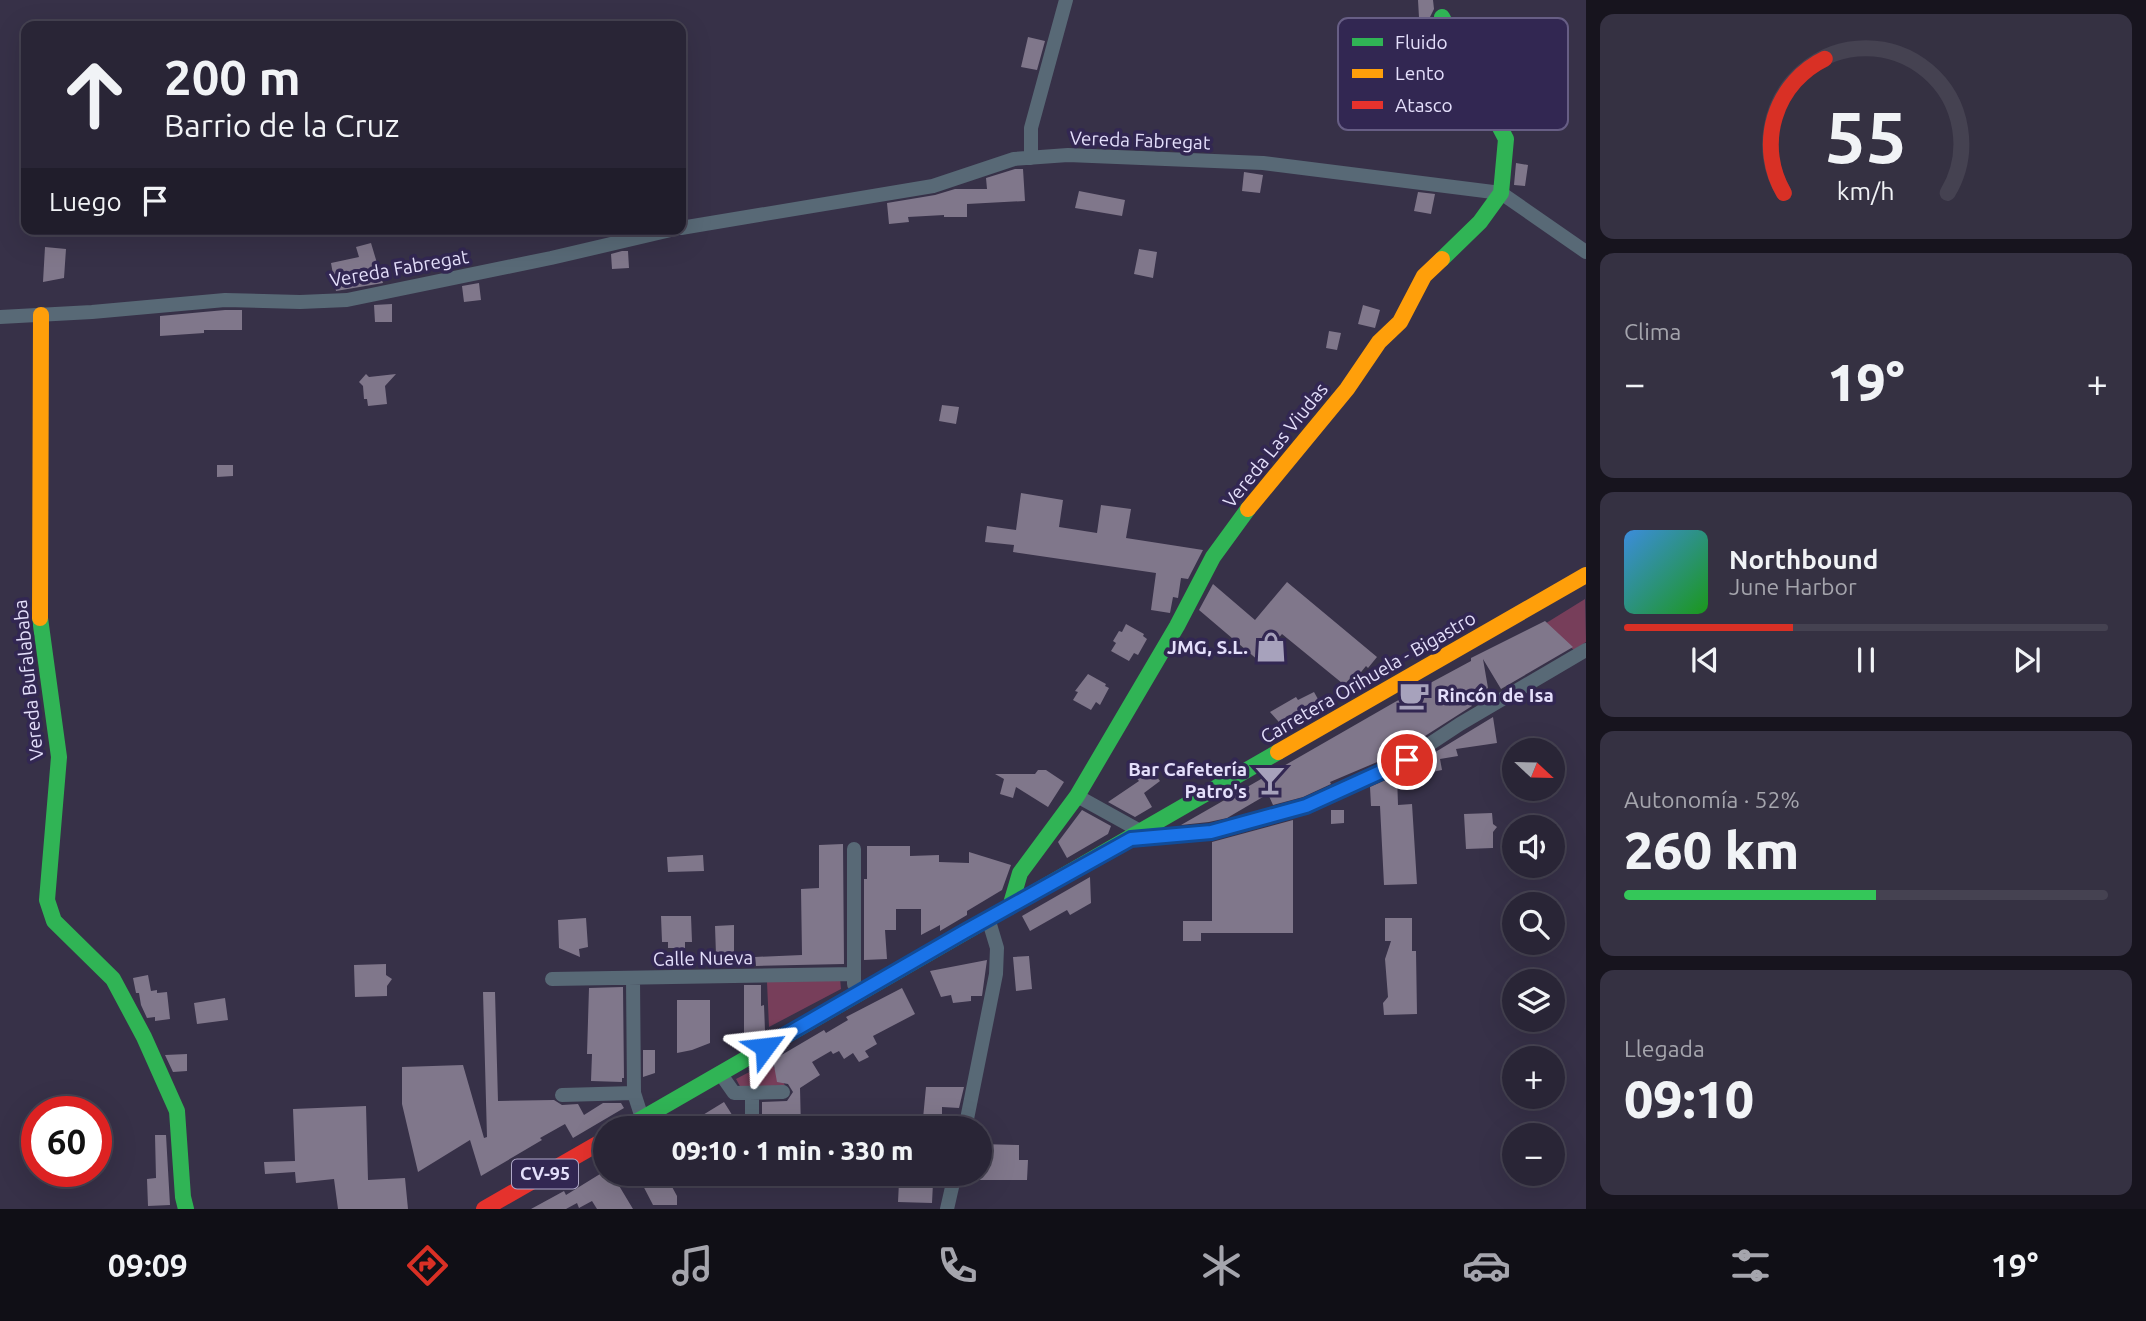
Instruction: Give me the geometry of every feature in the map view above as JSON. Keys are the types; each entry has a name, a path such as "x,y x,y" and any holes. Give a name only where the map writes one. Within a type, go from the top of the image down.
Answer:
{"street":[{"path":"1031,158 1031,128 1066,0"},
{"name":"Vereda Las Viudas","path":"1010,907 1020,873 1077,796 1177,626 1213,557 1242,516 1347,389 1379,342 1401,322 1424,276 1480,222 1500,193 1506,139 1501,130"},
{"name":"Vereda Fabregat","path":"686,227 933,186 1014,159 1068,155 1263,163 1500,193 1586,252"},
{"name":"Vereda Fabregat","path":"0,317 225,300 346,300 649,235"},
{"name":"Vereda Bufalababa","path":"41,315 39,608 59,757 47,900 54,921 113,979 177,1111 186,1209"},
{"name":"Carretera Orihuela - Bigastro","path":"645,1116 1586,575"},
{"path":"1077,796 1136,836 1211,832 1306,806 1407,760 1460,724 1586,650"},
{"path":"854,849 855,996"},
{"path":"968,1116 996,974 997,948 988,918"},
{"name":"Calle Nueva","path":"552,979 854,974"},
{"path":"633,979 634,1093 641,1116"},
{"path":"720,1073 734,1093 783,1092"},
{"path":"562,1095 634,1093"},
{"path":"752,1093 752,1116"},
{"name":"CV-95","path":"484,1209 593,1146"},
{"path":"947,1209 952,1186"}],"shaded area":[{"path":"1585,599 1586,642 1574,650 1543,625"},
{"path":"840,978 841,989 769,1027 767,982"},
{"path":"770,1061 786,1087 742,1090 736,1079"}],"building":[{"path":"1418,0 1433,0 1434,9 1430,18 1419,18"},
{"path":"1028,37 1045,41 1037,70 1021,67"},
{"path":"1516,163 1528,165 1525,186 1514,185"},
{"path":"1023,169 1025,201 967,204 967,217 908,217 909,222 889,224 887,203 955,189 987,189 986,178"},
{"path":"1244,172 1263,175 1260,193 1242,191"},
{"path":"1079,191 1125,200 1122,216 1075,208"},
{"path":"1418,192 1435,194 1431,214 1414,211"},
{"path":"371,243 383,283 336,291 331,263 359,257 356,247"},
{"path":"45,247 66,249 64,278 43,282"},
{"path":"1139,249 1157,252 1153,278 1134,274"},
{"path":"628,251 629,268 612,269 611,254"},
{"path":"479,283 481,300 464,302 462,286"},
{"path":"392,304 392,322 375,322 374,305"},
{"path":"1363,305 1380,310 1375,328 1358,324"},
{"path":"242,310 242,330 204,330 204,333 160,336 160,316"},
{"path":"1329,331 1341,333 1337,350 1326,348"},
{"path":"366,374 369,377 396,374 385,386 387,404 368,406 367,399 364,399 363,386 359,382"},
{"path":"942,405 959,407 956,424 939,421"},
{"path":"217,465 233,465 233,476 217,477"},
{"path":"1021,493 1063,500 1059,527 1097,533 1101,505 1131,509 1126,538 1203,550 1188,579 1181,578 1178,598 1173,597 1170,613 1151,610 1156,573 1013,552 1014,545 985,542 987,526 1016,530"},
{"path":"1287,582 1377,657 1368,668 1366,666 1357,677 1353,675 1346,683 1342,683 1282,634 1259,661 1199,610 1213,584 1255,620"},
{"path":"1545,621 1573,647 1501,689 1483,659 1488,688 1468,698 1472,706 1414,743 1402,733 1380,746 1389,757 1330,782 1331,784 1303,797 1273,805 1268,794 1227,818 1181,825 1471,661 1471,658"},
{"path":"1126,624 1144,634 1147,639 1138,655 1134,653 1129,661 1111,651 1116,643 1113,641"},
{"path":"1088,674 1109,688 1100,705 1096,702 1091,710 1073,700 1078,692 1075,691"},
{"path":"1314,692 1323,708 1286,730 1270,712 1296,697 1298,700"},
{"path":"1493,717 1497,743 1456,749 1458,756 1440,759 1442,770 1422,774 1419,762"},
{"path":"1139,763 1141,767 1146,763 1160,781 1144,793 1152,807 1135,817 1108,802 1139,781 1130,770"},
{"path":"1038,770 1046,770 1064,782 1048,807 1016,787 1013,798 1000,794 1004,779 995,774 1035,774"},
{"path":"1397,775 1398,805 1412,804 1417,884 1384,885 1380,806 1371,806 1370,787"},
{"path":"1082,810 1111,826 1108,834 1067,858 1058,842"},
{"path":"1331,810 1344,810 1344,823 1331,824"},
{"path":"1492,813 1493,824 1497,827 1493,832 1493,848 1466,849 1464,814"},
{"path":"1293,820 1293,933 1201,933 1201,941 1183,941 1183,921 1212,921 1212,842"},
{"path":"843,844 844,964 756,966 755,957 802,955 801,889 819,888 819,845"},
{"path":"867,846 910,846 910,856 939,855 939,862 969,863 969,852 1011,865 1002,890 940,931 940,925 921,935 921,909 896,909 896,930 885,930 887,959 864,960 864,879 867,879"},
{"path":"703,855 704,871 668,872 667,857"},
{"path":"1090,877 1091,903 1070,915 1067,910 1030,931 1022,916"},
{"path":"661,916 691,916 692,942 685,942 685,948 668,948 668,942 662,942"},
{"path":"586,918 588,947 579,949 580,957 559,948 558,920"},
{"path":"1385,918 1412,918 1412,951 1416,951 1417,1014 1384,1015 1383,1003 1388,997 1385,959 1391,941 1385,941"},
{"path":"734,925 734,954 716,955 715,926"},
{"path":"1029,956 1032,989 1016,991 1013,957"},
{"path":"987,960 982,996 971,996 971,1001 953,1003 951,995 941,997 930,971"},
{"path":"386,964 386,975 392,979 387,986 387,996 355,997 354,965"},
{"path":"148,975 151,991 167,992 170,1019 155,1021 155,1017 147,1018 139,993 136,993 133,978"},
{"path":"744,985 761,985 765,1031 744,1041"},
{"path":"623,987 624,1078 622,1082 591,1081 592,1054 587,1054 589,988"},
{"path":"902,988 915,1014 873,1036 877,1044 865,1051 869,1057 859,1062 853,1053 844,1059 839,1051 833,1054 831,1051 812,1062 820,1075 800,1088 801,1116 762,1116 762,1102 787,1101 793,1092 788,1084 777,1082 773,1060 824,1030 826,1033 848,1020 846,1017"},
{"path":"483,992 495,992 498,1101 554,1100 562,1105 578,1104 584,1115 603,1103 621,1103 624,1108 610,1116 593,1116 593,1126 573,1138 565,1124 481,1176 470,1140 418,1172 402,1104 402,1067 463,1065 484,1138 487,1137"},
{"path":"225,998 228,1020 197,1024 194,1003"},
{"path":"677,1000 710,1000 710,1043 677,1053"},
{"path":"643,1050 655,1050 655,1073 643,1077"},
{"path":"187,1054 187,1071 173,1072 165,1055"},
{"path":"926,1087 964,1087 959,1108 942,1107 942,1116 923,1116"},
{"path":"724,1102 733,1116 701,1116"},
{"path":"366,1106 368,1180 405,1178 408,1209 338,1209 334,1179 296,1183 295,1172 265,1174 264,1162 295,1161 293,1109"},
{"path":"155,1135 166,1135 170,1205 148,1206 147,1179 156,1178"},
{"path":"992,1144 1019,1145 1019,1160 1028,1160 1027,1180 992,1180"},
{"path":"593,1178 593,1186 619,1186 633,1209 597,1209 592,1201 579,1208 577,1203 566,1209 531,1209 564,1191 566,1195"},
{"path":"643,1186 672,1186 677,1196 677,1205 653,1205"},
{"path":"899,1186 933,1186 932,1203 898,1202"}],"traffic: fast":[{"path":"1442,259 1480,222 1501,193 1506,139 1501,130"},
{"path":"1010,907 1020,873 1077,796 1177,626 1213,557 1248,509"},
{"path":"40,618 59,757 47,900 54,921 113,979 144,1037 177,1111 186,1209"},
{"path":"647,1116 1278,752"}],"traffic: slow":[{"path":"1248,509 1347,389 1379,342 1400,322 1424,276 1442,259"},
{"path":"40,618 41,315"},
{"path":"1278,752 1586,575"}],"traffic: jam":[{"path":"484,1209 593,1146"}],"place":[{"name":"JMG, S.L.","path":"1271,647"},
{"name":"Rincón de Isa","path":"1414,695"},
{"name":"Bar Cafetería Patro's","path":"1270,780"}],"route":[{"path":"765,1047 1131,839 1211,832 1306,806 1407,760"}]}
